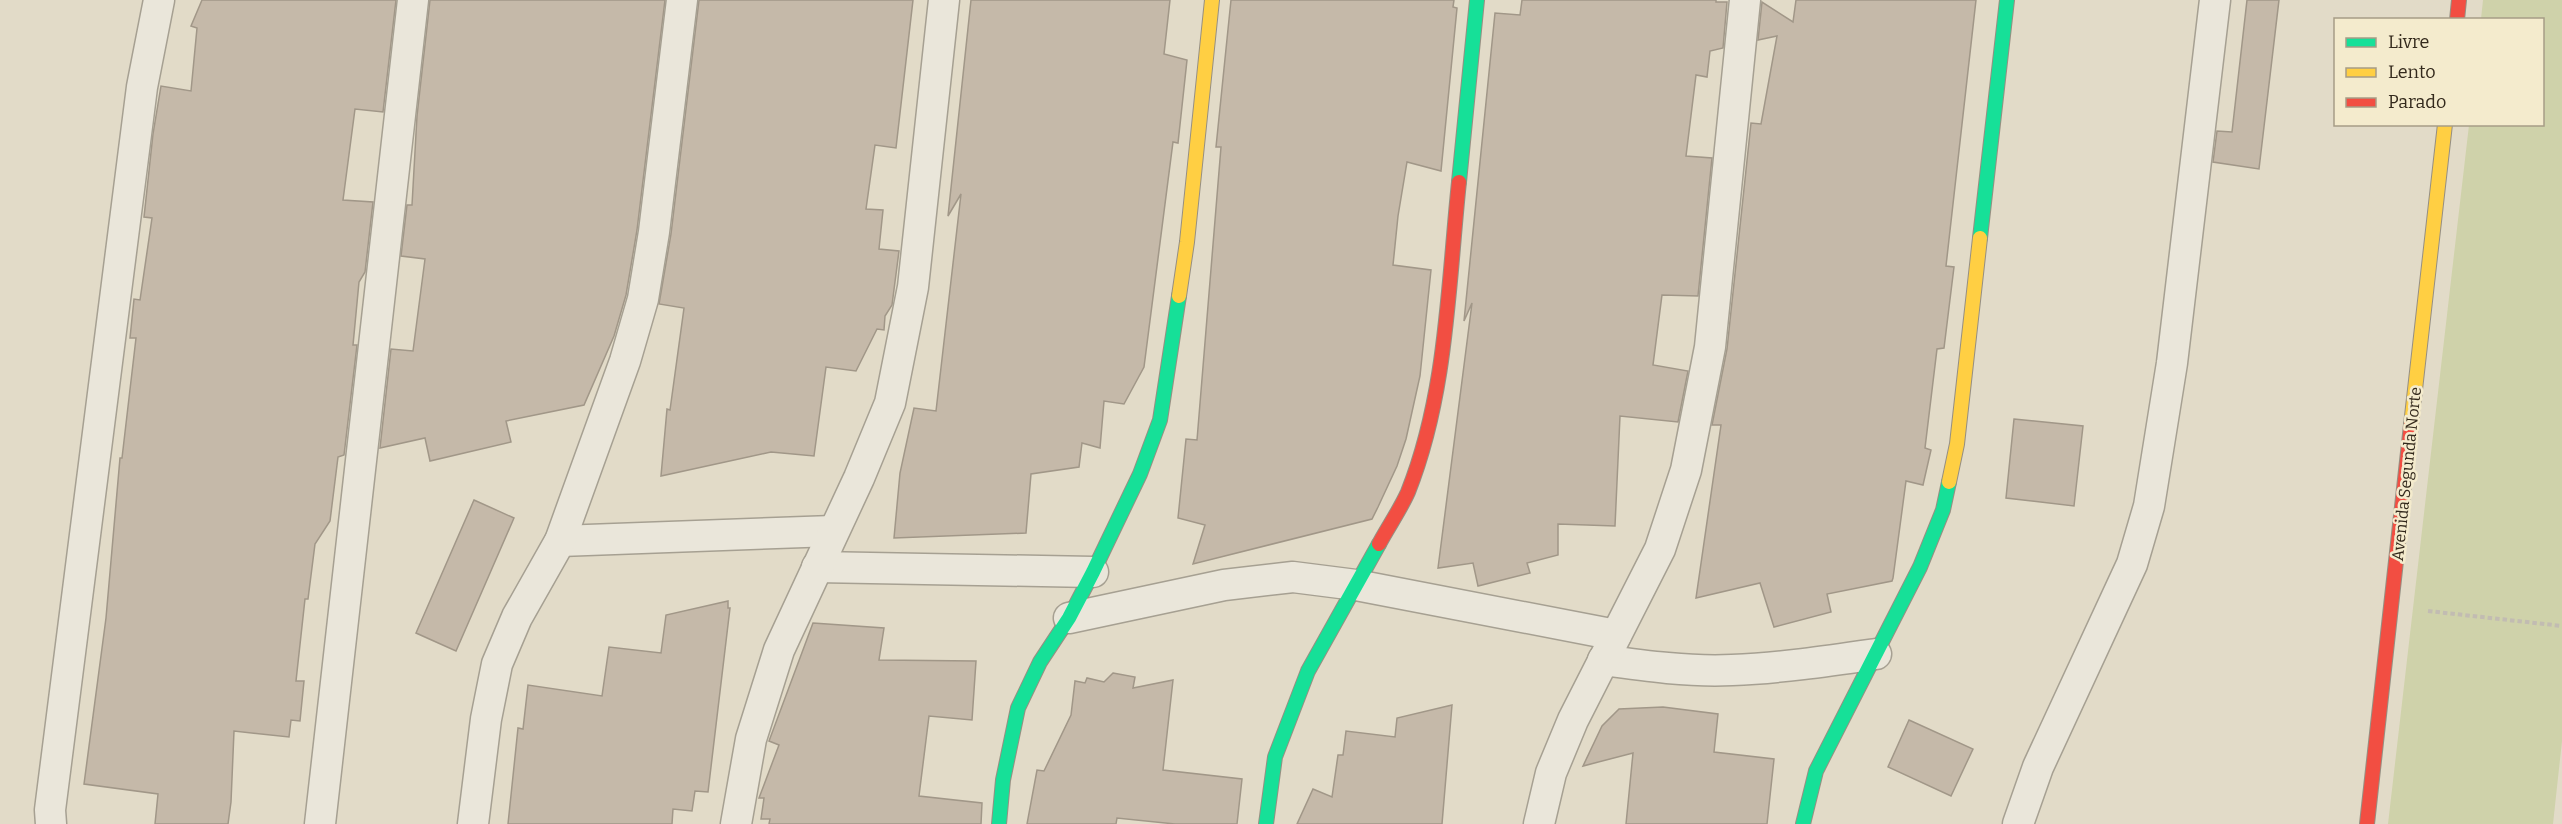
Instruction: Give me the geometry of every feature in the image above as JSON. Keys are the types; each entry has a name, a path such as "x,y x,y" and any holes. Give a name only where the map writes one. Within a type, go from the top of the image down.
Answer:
{"street":[{"path":"51,824 50,810 142,87 159,0"},
{"path":"320,824 413,0"},
{"path":"473,824 486,719 497,664 517,617 560,541 626,361 643,298 654,232 682,0"},
{"path":"736,824 754,728 779,650 859,478 890,404 912,286 945,0"},
{"path":"999,824 1003,780 1018,708 1040,662 1069,618 1093,572 1140,474 1160,420 1187,242 1212,0"},
{"path":"1266,824 1275,757 1308,671 1407,495 1424,444 1439,379 1477,0"},
{"path":"1539,824 1551,773 1609,648 1660,549 1686,470 1710,347 1744,0"},
{"path":"1803,824 1816,771 1920,567 1943,510 1957,444 2007,0"},
{"path":"2018,824 2038,767 2132,564 2149,506 2172,363 2215,0"},
{"path":"2457,18 2459,0"},
{"name":"Avenida Segunda Norte","path":"2367,824 2445,126"},
{"path":"560,541 833,531"},
{"path":"817,567 1093,572"},
{"path":"1069,618 1224,585 1293,578 1356,585 1609,648 1660,668 1730,670 1799,665 1876,654"}],"path":[{"path":"2391,607 2562,627"}],"green space":[{"path":"2483,0 2562,0 2562,741 2553,824 2388,824 2469,126 2544,126 2544,18 2481,18"}],"building":[{"path":"202,0 396,0 383,112 355,109 343,200 373,202 365,272 359,282 353,345 357,345 344,455 338,457 330,521 315,544 308,599 305,599 296,681 304,681 300,721 291,720 289,737 234,731 228,824 155,824 158,794 84,784 106,618 120,458 122,458 136,338 130,338 134,299 140,300 152,218 144,217 153,134 161,86 191,91 197,28 191,26"},
{"path":"430,0 665,0 637,230 626,295 614,336 584,405 506,421 511,442 430,461 425,438 380,448 391,349 413,351 425,259 401,256 407,205 412,205 417,116"},
{"path":"699,0 913,0 896,148 875,145 866,209 883,210 879,249 899,251 892,305 885,316 884,330 877,329 856,371 826,367 814,456 771,452 661,476 667,409 670,410 684,308 659,304 671,234"},
{"path":"971,0 1170,0 1164,54 1187,60 1178,143 1173,142 1144,367 1124,404 1104,401 1100,448 1082,443 1079,467 1031,474 1026,533 894,538 900,473 914,408 936,411 961,194 948,216"},
{"path":"1231,0 1454,0 1453,7 1457,8 1441,171 1407,162 1398,216 1393,265 1431,270 1420,376 1406,439 1397,466 1378,507 1372,519 1193,564 1205,525 1178,518 1186,439 1197,440 1221,147 1216,147"},
{"path":"1522,0 1716,0 1716,2 1727,2 1723,48 1710,51 1707,77 1696,75 1686,156 1712,158 1698,296 1662,295 1653,365 1688,371 1678,422 1620,416 1615,526 1558,524 1558,555 1527,563 1530,573 1478,586 1473,563 1438,568 1472,303 1464,321 1495,13 1520,15"},
{"path":"1796,0 1976,0 1946,266 1954,267 1944,348 1937,349 1925,448 1931,450 1923,485 1906,481 1892,581 1827,594 1831,612 1774,627 1760,583 1696,598 1721,425 1712,425 1727,349 1751,123 1761,124 1777,36 1758,40 1762,2 1793,22"},
{"path":"2247,0 2279,0 2259,169 2213,162 2217,131 2232,132"},
{"path":"2014,419 2083,426 2074,506 2006,498"},
{"path":"474,500 514,518 456,651 416,633"},
{"path":"728,601 728,608 730,608 708,792 695,791 692,811 673,809 672,824 508,824 518,728 523,729 528,685 602,696 609,647 661,653 666,615"},
{"path":"813,623 884,628 879,660 976,661 972,720 929,716 919,796 982,803 981,824 769,824 770,819 761,819 764,798 759,798 779,745 769,741"},
{"path":"1113,673 1135,677 1133,688 1173,680 1163,770 1242,779 1237,824 1175,824 1117,818 1116,824 1027,824 1037,770 1044,771 1071,715 1075,681 1085,683 1087,678 1104,682"},
{"path":"1452,705 1442,824 1297,824 1313,789 1332,797 1338,755 1343,755 1346,731 1395,737 1397,718"},
{"path":"1663,707 1718,714 1714,752 1774,759 1767,824 1626,824 1633,753 1583,766 1602,726 1619,709"},
{"path":"1909,720 1973,749 1951,796 1888,767"}],"traffic: fast":[{"path":"1459,182 1477,0"},
{"path":"1980,238 2007,0"},
{"path":"999,824 1003,780 1018,708 1040,662 1069,618 1093,572 1140,474 1160,420 1179,296"},
{"path":"1803,824 1816,771 1920,567 1943,510 1949,482"},
{"path":"1266,824 1275,757 1308,671 1379,544"}],"traffic: slow":[{"path":"1179,296 1187,242 1212,0"},
{"path":"2411,425 2445,126"},
{"path":"1949,482 1957,444 1980,238"}],"traffic: jam":[{"path":"2457,18 2459,0"},
{"path":"1379,544 1408,492 1431,417 1444,339 1459,182"},
{"path":"2367,824 2411,425"}]}
